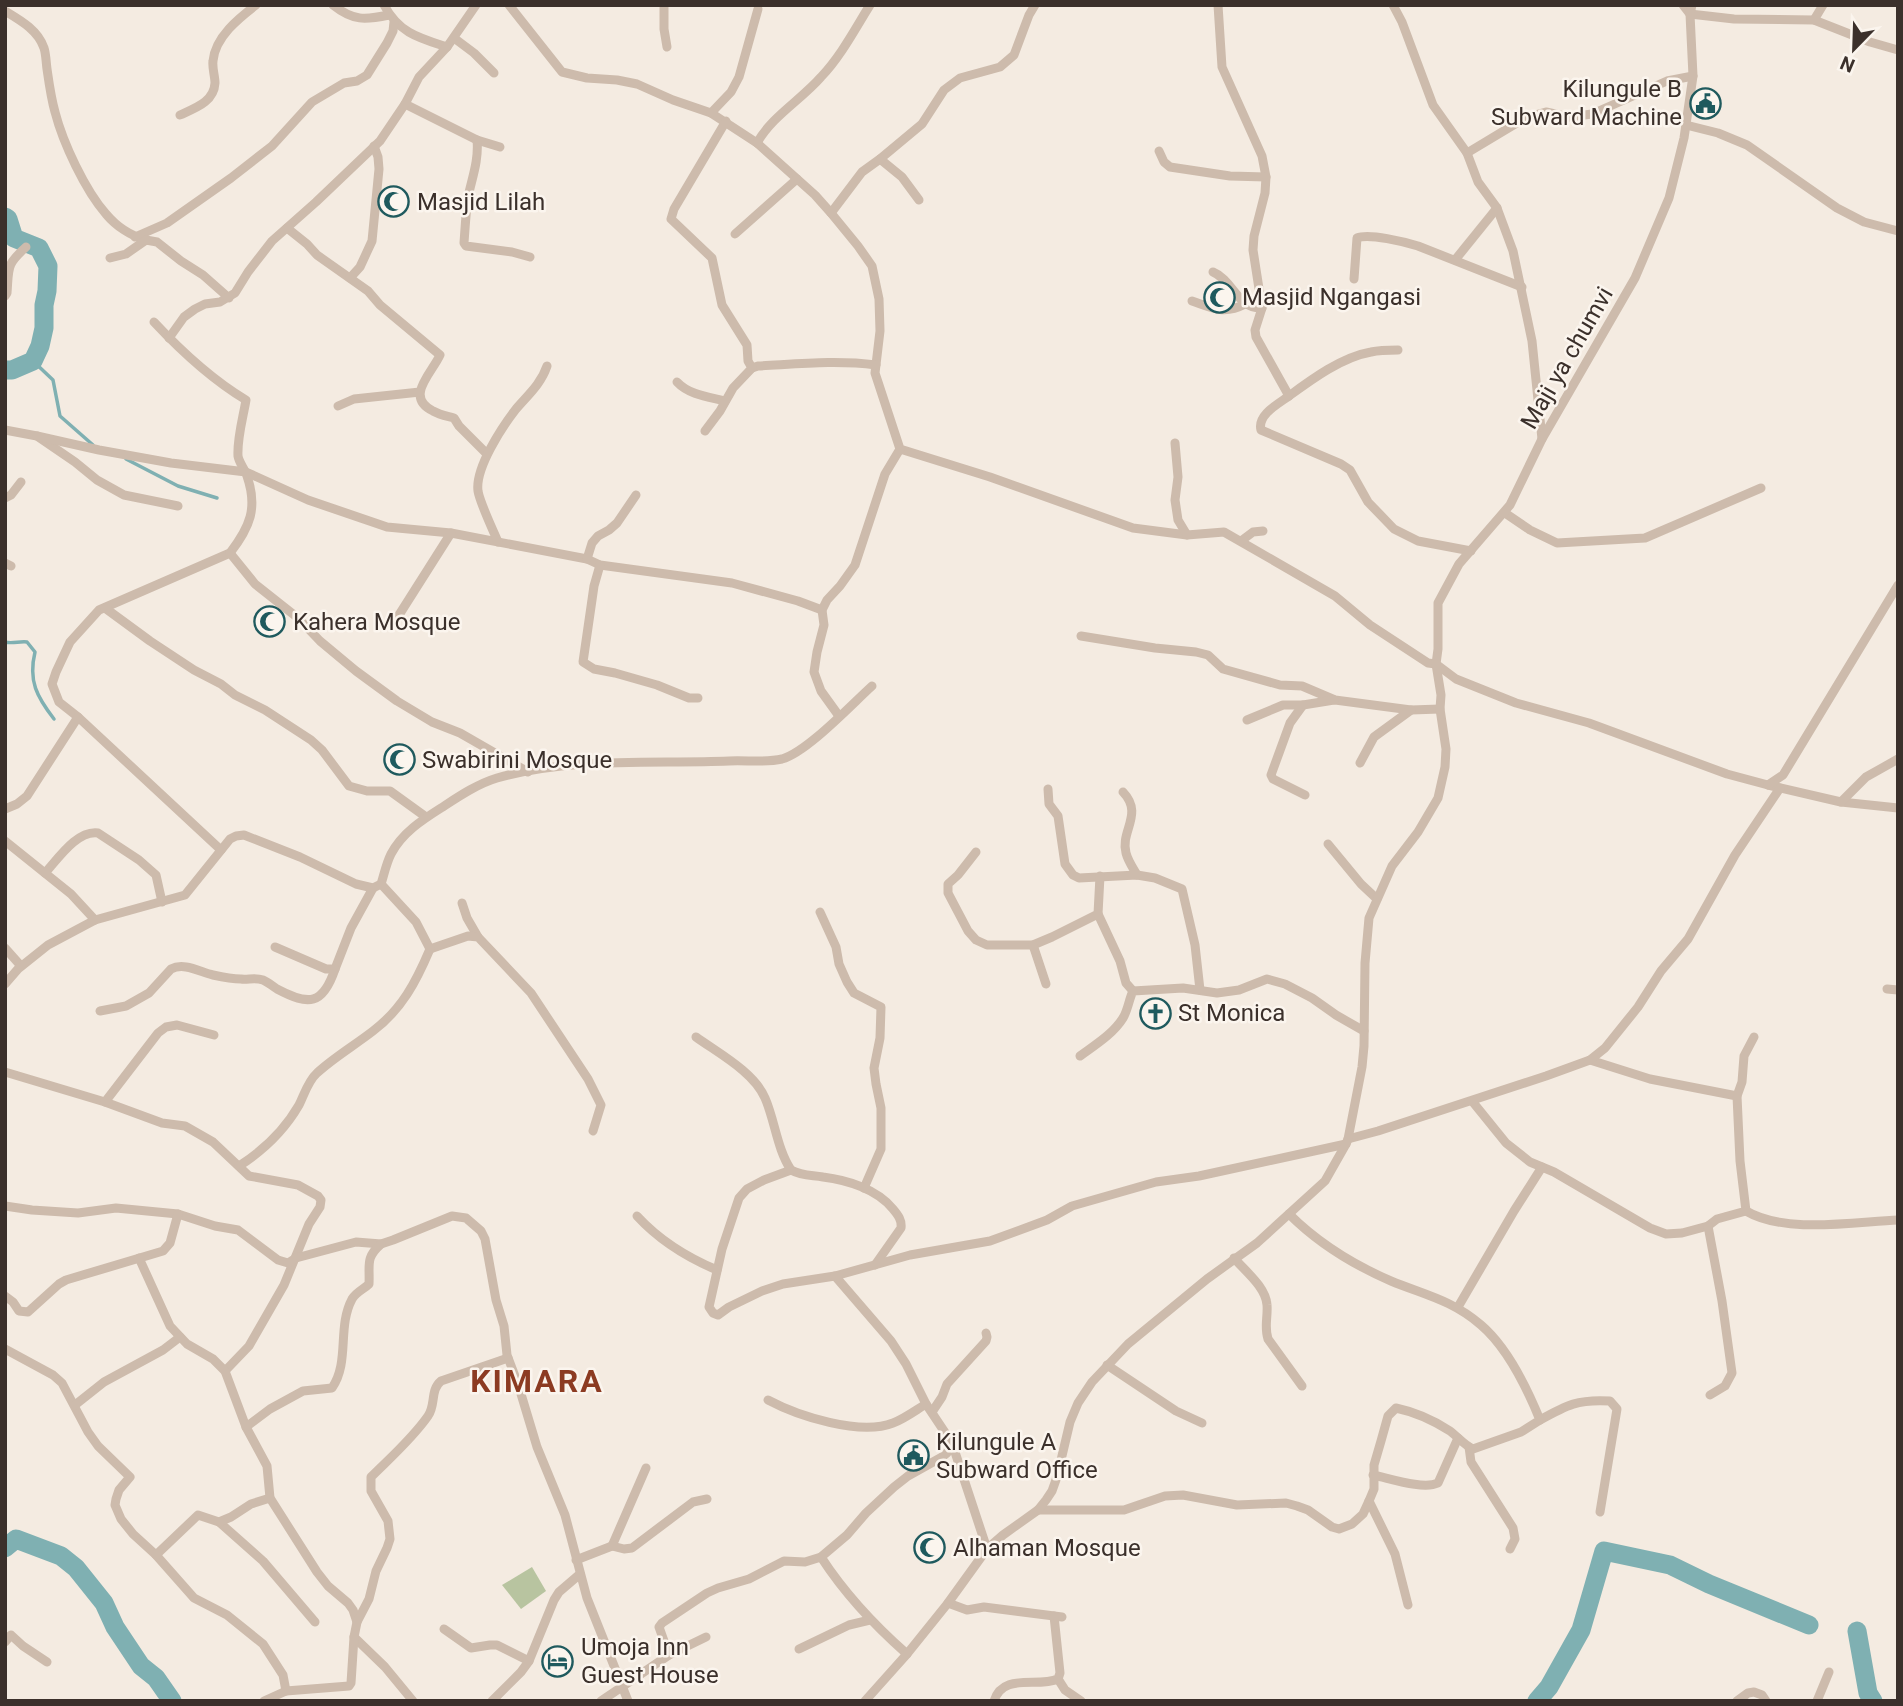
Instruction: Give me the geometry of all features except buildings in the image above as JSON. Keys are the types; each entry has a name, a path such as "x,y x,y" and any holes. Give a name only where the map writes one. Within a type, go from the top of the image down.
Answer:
{"street":[{"path":"180,115 204,103 212,95 215,86 212,60 219,43 237,19 256,5"},
{"path":"333,5 356,18 392,18"},
{"path":"383,5 392,18 414,36 447,47"},
{"path":"169,338 184,317 195,309 229,298 235,293 272,241 380,141 419,77 454,38 475,5"},
{"path":"509,5 562,72 637,84 711,113 757,143 831,213 872,267 880,320 875,373 900,449 885,474 855,565 822,610 824,625 814,672 821,691 839,716"},
{"path":"664,5 667,47"},
{"path":"757,143 771,123 823,76 870,5"},
{"path":"831,213 862,172 922,124 944,90 960,78 1000,67 1014,55 1035,5"},
{"path":"1218,5 1222,67 1262,156 1266,177 1253,250 1262,308 1255,330 1257,342 1289,396"},
{"path":"1394,5 1433,105 1467,153 1478,182 1497,208 1513,251 1522,286 1537,377 1542,439"},
{"path":"1683,5 1734,19 1814,20 1898,50"},
{"path":"1814,20 1823,5"},
{"path":"711,113 732,92 739,77 758,9"},
{"name":"Maji ya chumvi","path":"1038,1510 1052,1491 1070,1423 1078,1403 1092,1382 1128,1344 1256,1243 1325,1181 1347,1142 1362,1067 1369,918 1392,866 1418,832 1438,798 1446,767 1436,664 1438,603 1459,564 1505,513 1542,439 1646,256 1669,198 1686,125 1693,76 1691,9"},
{"path":"5,11 37,35 44,48 55,111 71,155 106,214 135,237 157,242 203,275 229,298"},
{"path":"135,237 167,223 231,178 272,146 319,97 344,83 357,81 367,75 393,31 392,18"},
{"path":"454,38 494,73"},
{"path":"1467,153 1525,118 1546,112 1569,117 1592,114 1667,81 1693,76"},
{"path":"404,104 477,140 500,147"},
{"path":"726,121 674,209 671,219 712,258 722,305 747,345 748,361 752,368"},
{"path":"1686,125 1718,133 1747,145 1837,208 1864,222 1898,231"},
{"path":"477,140 477,160 466,211 464,243 466,246 530,257"},
{"path":"350,278 360,267 372,240 379,169 379,157 374,146"},
{"path":"1159,151 1164,162 1170,167 1230,176 1266,177"},
{"path":"880,159 902,177 919,200"},
{"path":"735,234 797,179"},
{"path":"1455,260 1497,208"},
{"path":"287,228 317,255 369,291 380,305 440,355 436,366 421,387 422,404 430,410 454,418 458,426 487,454"},
{"path":"1353,279 1357,238 1364,235 1404,241 1522,286"},
{"path":"110,258 126,254 146,240"},
{"path":"5,296 12,259 26,247"},
{"path":"1213,272 1219,274 1232,287 1245,304 1255,309 1262,308"},
{"path":"1192,302 1219,310 1233,310 1245,304"},
{"path":"154,322 201,370 246,400 238,458 246,472 252,493 251,514 244,534 230,553 99,610 70,642 52,684 59,702 221,850"},
{"path":"1398,350 1369,352 1356,356 1314,377 1261,419 1259,425 1261,430 1350,470 1368,502 1394,529 1418,541 1471,551"},
{"path":"705,431 733,388 752,368 812,362 876,365"},
{"path":"498,542 478,491 481,473 487,454 511,416 537,387 547,366"},
{"path":"677,382 696,393 725,401"},
{"path":"338,406 354,399 420,392"},
{"path":"5,430 171,463 246,472 308,500 387,527 451,533 587,559 600,565 732,583 822,610"},
{"path":"37,436 97,480 124,495 178,506"},
{"path":"1175,443 1178,477 1175,500 1178,520 1187,535"},
{"path":"900,449 990,477 1133,528 1187,535 1224,532 1326,590 1370,625 1428,663 1436,664 1456,680 1516,703 1589,723 1727,774 1841,802 1898,808"},
{"path":"5,498 11,495 21,481"},
{"path":"1505,513 1530,530 1557,543 1645,538 1761,488"},
{"path":"587,559 592,542 617,523 636,495"},
{"path":"1241,541 1253,532 1263,531"},
{"path":"393,626 451,533"},
{"path":"230,553 255,584 298,618 320,641 356,671 432,722 460,733 528,772"},
{"path":"600,565 594,586 583,662 594,669 657,685 689,698 698,698"},
{"path":"1768,785 1783,775 1898,585"},
{"path":"105,608 194,670 312,740 349,786 367,791 390,791 426,817"},
{"path":"1082,636 1208,655 1223,669 1280,684 1302,686 1335,700 1411,710 1440,709"},
{"path":"100,1011 126,1006 149,993 175,967 238,979 257,978 289,995 306,1000 323,993 351,928 377,886 391,853 414,825 457,798 494,779 544,768 597,763 756,763 784,758 815,739 872,686"},
{"path":"1247,720 1283,705 1335,700"},
{"path":"1303,705 1290,723 1271,775 1273,779 1305,794"},
{"path":"1360,762 1374,737 1411,710"},
{"path":"5,809 27,796 78,718"},
{"path":"1841,802 1866,777 1898,759"},
{"path":"790,1170 747,1189 739,1198 716,1270 709,1307 713,1313 718,1315 729,1307 783,1284 835,1276 910,1255 990,1241 1046,1220 1072,1206 1156,1182 1199,1176 1347,1142 1591,1060 1605,1048 1638,1007 1661,971 1688,939 1735,855 1780,788"},
{"path":"1048,789 1049,804 1058,816 1065,864 1073,875 1079,878 1137,874 1182,889 1195,945 1200,990"},
{"path":"1123,792 1130,800 1132,812 1125,851 1137,874"},
{"path":"45,873 79,837 92,832 98,833 139,860 156,875 162,902"},
{"path":"5,984 21,966 48,945 95,920 184,895 230,839 244,835 300,857 356,884 377,886 416,922 430,949"},
{"path":"5,841 71,894 95,920"},
{"path":"1328,844 1361,884 1377,898"},
{"path":"975,852 948,884 948,893 968,931 976,940 987,945 1033,945 1098,914"},
{"path":"1100,876 1098,914 1120,961 1126,982 1133,991"},
{"path":"462,903 478,937 531,993 597,1094 600,1105 593,1131"},
{"path":"820,912 833,939 839,964 854,993 881,1007 880,1038 874,1068 881,1108 881,1149 864,1188"},
{"path":"239,1166 259,1154 278,1135 315,1074 376,1029 408,996 430,949 468,936 478,937"},
{"path":"1033,945 1046,984"},
{"path":"275,947 326,970 335,969"},
{"path":"5,948 21,966"},
{"path":"1133,991 1182,988 1217,993 1239,990 1267,979 1285,984 1312,998 1336,1016 1364,1031"},
{"path":"1886,989 1898,990"},
{"path":"1080,1056 1113,1031 1125,1015 1133,991"},
{"path":"104,1102 158,1033 166,1027 177,1024 214,1035"},
{"path":"696,1037 752,1078 760,1088 790,1170 803,1176 834,1178 864,1188 888,1203 902,1223 899,1233 875,1265"},
{"path":"1746,1211 1737,1096 1742,1082 1744,1056 1754,1037"},
{"path":"1591,1060 1650,1079 1737,1096"},
{"path":"5,1072 162,1123 185,1126 213,1142 249,1176 298,1185 321,1200 284,1285 249,1346 225,1371"},
{"path":"1472,1101 1506,1143 1530,1162 1650,1228 1666,1234 1708,1226 1717,1219 1746,1211 1769,1221 1807,1225 1898,1220"},
{"path":"1458,1307 1542,1167"},
{"path":"5,1206 78,1213 116,1208 178,1214 215,1226 239,1230 288,1263 296,1258 356,1241 380,1244 409,1235 452,1216 466,1218 481,1231 485,1239 496,1300 504,1326 508,1358 519,1384 537,1447 565,1515 580,1574 599,1630 628,1701"},
{"path":"5,1296 19,1311 27,1312 59,1284 163,1251 168,1248 178,1214"},
{"path":"1289,1214 1313,1237 1354,1261 1391,1280 1458,1307 1483,1326 1524,1382 1540,1420"},
{"path":"637,1216 649,1229 683,1255 716,1270"},
{"path":"1708,1226 1732,1373 1725,1386 1710,1395"},
{"path":"246,1427 270,1409 303,1391 332,1388 342,1364 345,1324 352,1299 369,1284 369,1259 380,1244"},
{"path":"139,1258 170,1326 187,1344 213,1359 225,1371 246,1427 267,1466 270,1498 317,1572 353,1610 357,1622"},
{"path":"1234,1258 1265,1295 1265,1332 1302,1386"},
{"path":"835,1276 891,1341 952,1443 987,1549"},
{"path":"768,1400 800,1415 837,1424 863,1426 893,1423 929,1408 943,1397 947,1384 986,1341 986,1332"},
{"path":"75,1405 104,1381 163,1350 180,1337"},
{"path":"5,1349 53,1375 62,1383 98,1446 130,1477 119,1490 116,1505 121,1519 194,1598 228,1615 263,1644 283,1675 286,1691"},
{"path":"264,1701 286,1691 349,1686 357,1622 369,1599 376,1571 390,1539 388,1521 371,1491 370,1477 429,1415 434,1391 441,1381 508,1358"},
{"path":"1107,1365 1176,1411 1202,1423"},
{"path":"865,1701 948,1603 987,1549 1038,1510 1124,1510 1165,1496 1183,1494 1237,1504 1286,1503 1308,1510 1332,1527 1339,1528 1352,1524 1363,1514 1374,1489 1373,1475 1388,1416 1396,1408 1427,1418 1473,1449 1521,1432 1573,1403 1610,1401 1617,1409 1600,1512"},
{"path":"1373,1475 1425,1486 1434,1485 1438,1483 1458,1438"},
{"path":"669,1655 659,1627 662,1623 718,1588 749,1579 785,1561 805,1562 821,1557 848,1535 866,1513 894,1487 942,1457 952,1443"},
{"path":"1469,1447 1471,1462 1513,1528 1515,1539 1510,1549"},
{"path":"612,1546 646,1468"},
{"path":"219,1522 251,1504 270,1498"},
{"path":"576,1560 612,1546 632,1548 692,1502 707,1499"},
{"path":"1369,1501 1395,1554 1408,1605"},
{"path":"156,1556 198,1515 219,1522 263,1561 315,1622"},
{"path":"821,1557 870,1620 906,1654"},
{"path":"492,1701 529,1661 554,1600 559,1592 580,1574"},
{"path":"948,1603 967,1610 984,1607 1058,1616 1058,1679 1052,1682 1019,1682 1002,1688 994,1701"},
{"path":"799,1649 849,1625 870,1620"},
{"path":"444,1629 471,1648 497,1645 529,1661"},
{"path":"5,1642 11,1635 47,1662"},
{"path":"354,1637 385,1667 413,1701"},
{"path":"601,1701 669,1655 705,1637"},
{"path":"1817,1701 1829,1672"},
{"path":"1058,1679 1065,1690 1081,1701"},
{"path":"1737,1701 1754,1692 1762,1695 1766,1701"}],"green space":[{"path":"532,1567 546,1591 521,1609 502,1585"}],"waterway":[{"path":"5,217 14,238 39,248 48,266 44,328 40,346 33,361 12,370 5,370"},
{"path":"33,361 53,380 60,416 93,445"},
{"path":"126,459 178,486 217,498"},
{"path":"5,642 27,642 35,652 33,680 54,719"},
{"path":"5,1548 16,1539 61,1556 76,1568 104,1603 115,1627 141,1666 156,1678 172,1701"},
{"path":"1537,1701 1549,1687 1581,1630 1604,1551 1670,1565 1809,1625"},
{"path":"1857,1631 1868,1693 1873,1701"}],"place":[{"name":"Kilungule B Subward Machine","path":"1705,103"},
{"name":"Masjid Lilah","path":"394,202"},
{"name":"Masjid Ngangasi","path":"1219,297"},
{"name":"Kahera Mosque","path":"270,622"},
{"name":"Swabirini Mosque","path":"399,760"},
{"name":"St Monica","path":"1155,1013"},
{"name":"Kilungule A Subward Office","path":"913,1456"},
{"name":"Alhaman Mosque","path":"930,1548"},
{"name":"Umoja Inn Guest House","path":"558,1661"}],"district":[{"name":"KIMARA","path":"537,1381"}]}
